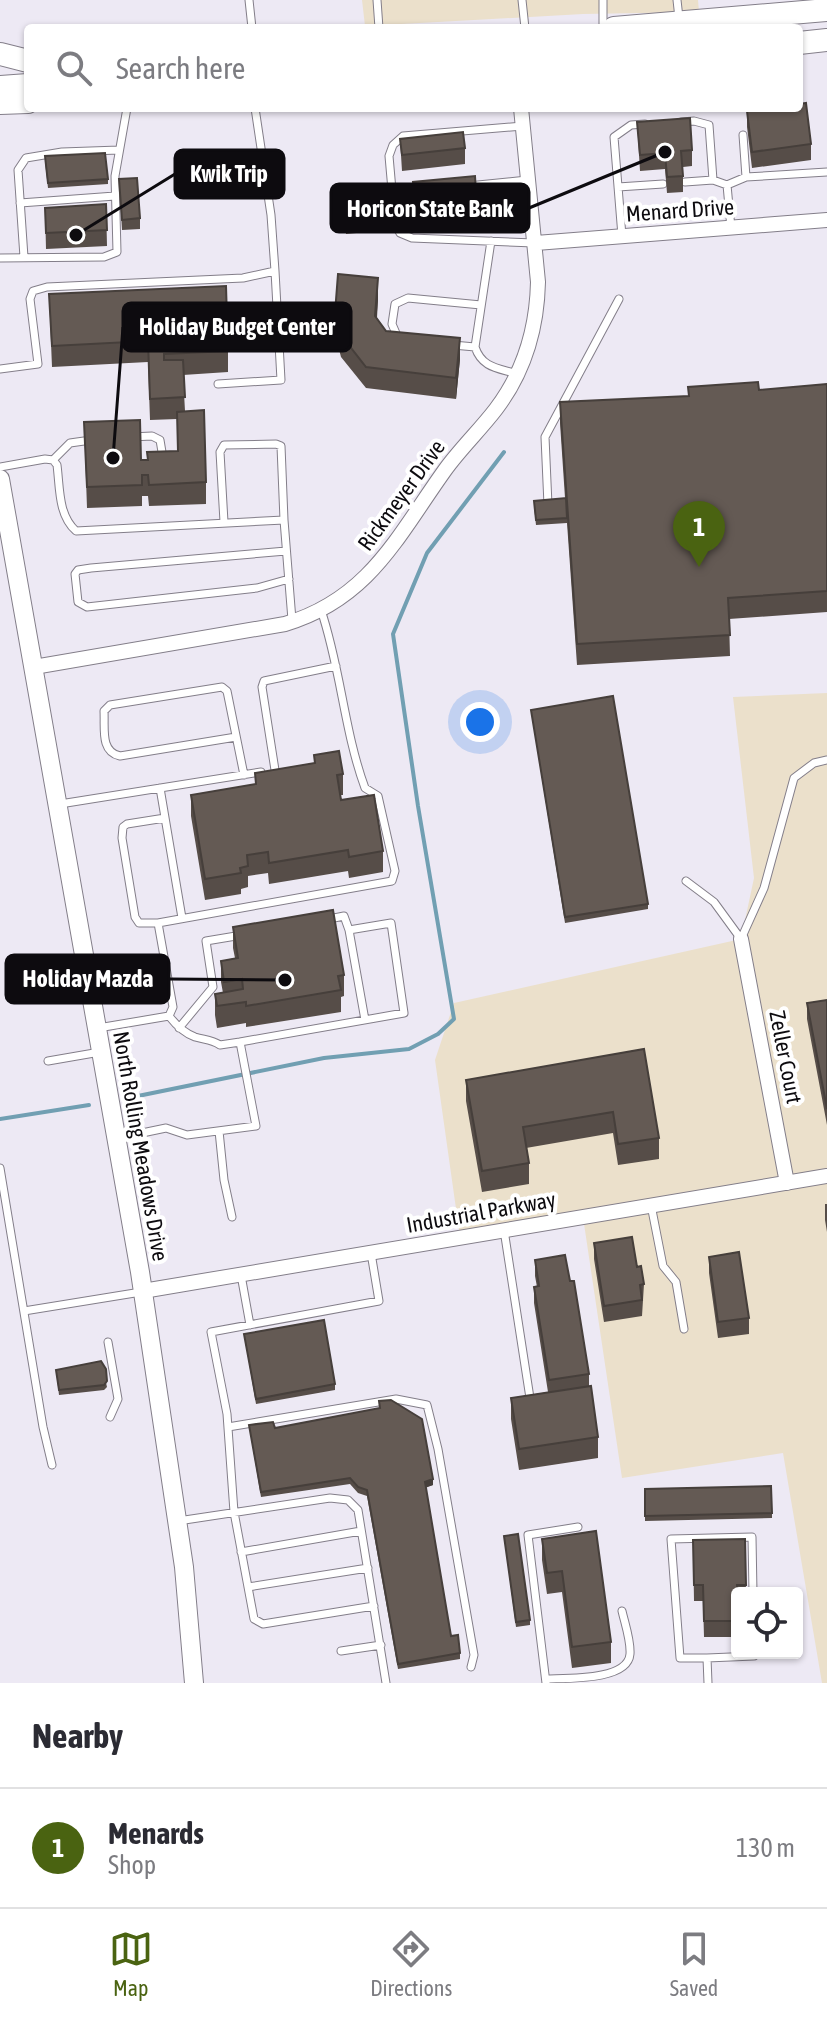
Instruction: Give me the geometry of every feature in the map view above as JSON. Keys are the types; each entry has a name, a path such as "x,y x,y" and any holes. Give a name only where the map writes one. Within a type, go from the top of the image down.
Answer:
{"main road":[{"path":"698,24 827,10"},
{"path":"803,43 827,40"},
{"path":"0,54 24,62"},
{"path":"0,68 24,64"},
{"path":"0,87 24,85"},
{"path":"0,103 24,102"},
{"name":"North Rolling Meadows Drive","path":"0,479 6,548 34,667 143,1291 178,1521 194,1683"}],"street":[{"name":"Rickmeyer Drive","path":"34,667 292,622 321,610 361,583 384,559 449,465 500,402 517,374 529,343 536,311 536,243 521,112"},
{"name":"Menard Drive","path":"536,243 827,220"},
{"name":"Zeller Court","path":"741,939 787,1183"},
{"name":"Industrial Parkway","path":"143,1291 827,1176"}],"lane":[{"path":"249,0 252,24"},
{"path":"377,0 379,24"},
{"path":"522,0 525,24"},
{"path":"603,0 603,24"},
{"path":"677,0 679,24"},
{"path":"0,258 104,257 117,252 115,176 126,112"},
{"path":"218,384 281,380 271,215 256,112"},
{"path":"679,122 694,121 709,125 713,180"},
{"path":"622,236 614,137 631,125 647,124"},
{"path":"523,126 403,136 393,145 389,156 395,224 400,233 412,238 536,243"},
{"path":"743,135 746,177"},
{"path":"24,257 18,170 26,158 62,152 119,150"},
{"path":"685,182 713,180 727,185 746,177 827,172"},
{"path":"453,187 529,180"},
{"path":"618,187 663,184"},
{"path":"727,185 731,228"},
{"path":"392,193 422,190"},
{"path":"20,203 115,196"},
{"path":"491,241 475,347 479,359 486,365 517,374"},
{"path":"0,369 38,364 30,299 33,291 47,287 243,278 275,271"},
{"path":"414,341 399,339 395,334 393,314 399,300 408,298 481,305"},
{"path":"548,505 545,437 619,299"},
{"path":"445,344 475,347"},
{"path":"123,438 152,436 160,440 163,460"},
{"path":"0,467 53,460 70,443 94,440"},
{"path":"224,522 220,452 224,445 281,446 292,622"},
{"path":"53,460 57,465 62,511 67,523 76,531 284,520"},
{"path":"286,551 78,570 75,574 78,602 87,607 257,588 289,579"},
{"path":"165,818 123,827 122,838 135,917 139,923 158,923 392,881 395,871 378,796 365,788 354,758 336,666 321,610"},
{"path":"275,770 262,687 264,681 336,666"},
{"path":"236,737 120,756 112,754 106,747 104,711 110,705 222,687 227,691 244,775"},
{"path":"686,881 714,902 741,939 764,888 794,778 814,763 827,760"},
{"path":"58,804 291,768"},
{"path":"160,788 182,918"},
{"path":"313,922 344,916 365,1020"},
{"path":"158,923 173,1007 169,1016"},
{"path":"169,1016 179,1028 196,1037 210,1038 220,1045 404,1013 391,923 349,930"},
{"path":"179,1028 213,987 206,941 252,933"},
{"path":"96,1029 169,1016"},
{"path":"116,1138 166,1128 187,1135 256,1126 240,1042"},
{"path":"48,1061 100,1052"},
{"path":"219,1131 232,1217"},
{"path":"0,1168 52,1465"},
{"path":"651,1205 663,1266 676,1282 684,1329"},
{"path":"504,1230 530,1398"},
{"path":"371,1252 379,1301 211,1332 228,1427 234,1512 254,1619 258,1623 374,1606"},
{"path":"241,1275 250,1325"},
{"path":"24,1311 143,1291"},
{"path":"108,1342 118,1399 110,1417"},
{"path":"228,1427 396,1399 427,1405 438,1449 474,1655 471,1667"},
{"path":"178,1521 340,1497 348,1500 358,1510 386,1683"},
{"path":"578,1527 528,1535 546,1681 598,1676 624,1667 630,1656 622,1611"},
{"path":"241,1552 361,1531"},
{"path":"731,1657 680,1658 671,1539 752,1537 753,1587"},
{"path":"248,1587 368,1568"},
{"path":"341,1651 381,1645"},
{"path":"707,1658 708,1683"}],"shaded area":[{"path":"362,0 698,0 699,12 583,14 365,24"},
{"path":"827,693 827,1683 822,1683 783,1453 622,1478 583,1217 460,1237 435,1060 454,1003 741,939 754,878 733,697"}],"building":[{"path":"803,103 806,103 811,144 752,152 747,112 803,112"},
{"path":"690,118 692,150 681,151 683,176 667,177 665,153 640,155 637,122"},
{"path":"463,132 465,148 402,155 400,139"},
{"path":"105,153 108,179 48,183 45,156"},
{"path":"475,176 477,209 458,211 456,202 416,206 413,182"},
{"path":"137,178 140,218 122,220 119,179"},
{"path":"106,204 107,230 46,233 45,208"},
{"path":"338,274 378,278 375,316 386,331 460,338 456,378 366,367 341,335 335,313"},
{"path":"226,286 228,351 164,354 164,360 183,360 185,397 150,399 148,341 52,346 49,294"},
{"path":"758,382 759,390 827,384 827,591 728,598 730,635 577,644 560,402 689,396 688,387"},
{"path":"204,410 206,482 149,485 148,475 142,475 142,485 87,487 84,422 140,420 141,460 148,460 147,452 178,451 177,412"},
{"path":"566,498 567,518 536,520 534,501"},
{"path":"613,696 648,904 565,917 531,710"},
{"path":"339,751 343,774 337,775 341,800 374,795 383,851 349,857 348,850 269,863 268,852 247,855 248,866 240,868 241,873 205,879 191,795 256,784 255,773 315,763 314,755"},
{"path":"333,910 344,975 338,976 341,990 246,1006 246,1002 217,1006 215,994 243,989 242,979 224,982 221,961 238,958 233,927"},
{"path":"827,1000 827,1109 807,1003"},
{"path":"644,1049 659,1138 618,1144 613,1112 523,1127 529,1163 482,1171 466,1080"},
{"path":"632,1237 637,1267 641,1266 644,1284 640,1285 642,1300 604,1306 594,1243"},
{"path":"739,1252 749,1318 718,1322 709,1257"},
{"path":"565,1255 570,1281 574,1281 589,1374 549,1380 534,1287 539,1286 535,1260"},
{"path":"324,1320 335,1384 256,1399 244,1334"},
{"path":"101,1361 106,1369 107,1381 104,1385 59,1390 56,1370"},
{"path":"591,1386 598,1437 519,1449 511,1398"},
{"path":"391,1400 422,1419 433,1479 425,1482 451,1636 458,1635 460,1653 398,1664 367,1490 358,1487 350,1478 261,1492 249,1425 273,1422 275,1428 380,1408 379,1401"},
{"path":"771,1486 772,1513 645,1516 645,1489"},
{"path":"596,1531 611,1642 572,1647 562,1571 547,1573 542,1539"},
{"path":"518,1534 530,1620 516,1622 504,1536"},
{"path":"745,1539 746,1585 731,1587 731,1621 704,1621 703,1585 694,1585 693,1540"}],"waterway":[{"path":"133,1097 324,1058 409,1049 438,1034 454,1019 393,634 427,553 504,452"},
{"path":"0,1119 89,1105"}],"place":[{"name":"Horicon State Bank","path":"665,152"},
{"name":"Kwik Trip","path":"76,235"},
{"name":"Holiday Budget Center","path":"113,458"},
{"name":"Menards","path":"699,567"},
{"name":"Holiday Mazda","path":"285,980"}]}
